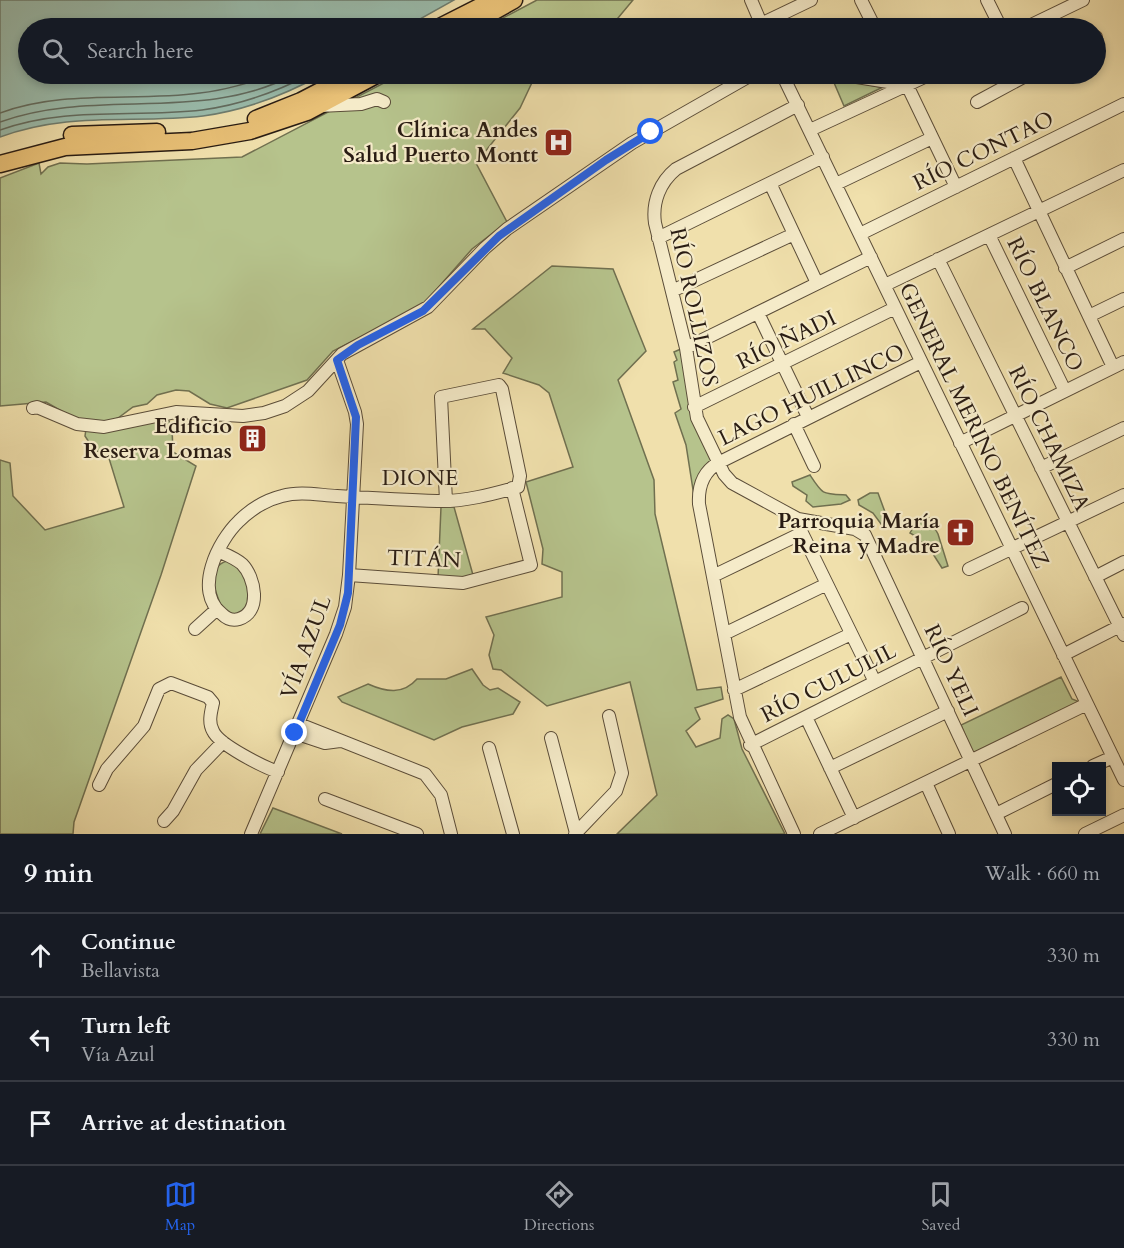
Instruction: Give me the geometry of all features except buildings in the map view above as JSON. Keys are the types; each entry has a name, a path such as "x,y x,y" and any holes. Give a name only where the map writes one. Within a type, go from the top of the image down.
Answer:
{"highway":[{"path":"458,18 493,0"},
{"path":"482,18 514,0"},
{"path":"0,152 68,135 189,131 231,125 344,84"},
{"path":"0,164 64,147 192,141 233,135 275,124 319,106 349,84"}],"street":[{"path":"751,0 759,18"},
{"path":"777,18 812,0"},
{"path":"861,0 870,18"},
{"path":"987,0 996,18"},
{"path":"1046,18 1083,0"},
{"path":"353,84 351,96 361,104"},
{"path":"33,408 37,407 91,427 104,427 153,415 188,411 231,416 264,413 302,396 337,360 358,345 423,311 499,236 606,160 736,84"},
{"name":"GENERAL MERINO BENÍTEZ","path":"787,84 1124,780"},
{"path":"789,88 790,84"},
{"path":"904,84 907,85 956,187"},
{"path":"977,102 1010,84"},
{"path":"810,130 907,85"},
{"path":"319,106 361,104 376,99 384,102"},
{"name":"RÍO CONTAO","path":"860,234 1124,104"},
{"name":"RÍO ROLLIZOS","path":"798,105 682,165 666,178 656,202 654,216 686,348 694,407 718,463 729,480 798,519 855,529"},
{"path":"836,184 932,138"},
{"path":"658,238 823,157"},
{"path":"960,443 1118,365 1089,316 1014,158"},
{"path":"885,285 1124,170"},
{"path":"770,183 817,283"},
{"path":"672,291 794,234"},
{"name":"RÍO BLANCO","path":"989,235 1065,391"},
{"path":"1065,268 1124,239"},
{"path":"686,348 871,257"},
{"name":"RÍO CHAMIZA","path":"938,260 1095,577 1123,628"},
{"path":"1089,316 1124,299"},
{"name":"RÍO ÑADI","path":"694,407 895,308"},
{"path":"758,313 808,417"},
{"name":"VÍA AZUL","path":"251,834 340,625 349,575 356,417 337,360"},
{"name":"LAGO HUILLINCO","path":"718,463 921,363"},
{"path":"446,501 441,398 499,385 502,388 516,486"},
{"path":"794,424 814,466"},
{"path":"1041,468 1124,428"},
{"path":"718,463 703,477 699,497 734,690 742,724 750,745 794,834"},
{"name":"DIONE","path":"217,609 211,597 209,585 218,551 238,521 269,501 296,494 446,501 516,486"},
{"name":"TITÁN","path":"349,575 463,583 531,565 516,486"},
{"path":"969,569 1124,495"},
{"path":"798,519 802,533 875,682"},
{"name":"RÍO YELI","path":"855,529 867,539 1005,834"},
{"path":"713,576 802,533"},
{"path":"195,629 217,609 231,619 244,616 252,604 254,591 244,567 218,551"},
{"path":"1095,577 1124,562"},
{"path":"724,633 827,584"},
{"name":"RÍO CULULIL","path":"750,745 1022,608"},
{"path":"1063,655 1123,628"},
{"path":"734,690 851,634"},
{"path":"99,786 107,769 144,726 159,689 171,682 208,697 213,703 212,730 223,742 266,768 278,772"},
{"path":"820,834 1087,704"},
{"path":"831,768 948,711"},
{"path":"575,834 616,791 622,773 609,716"},
{"path":"806,717 854,818"},
{"path":"297,728 341,741 430,779 441,795 451,834"},
{"path":"551,738 575,834"},
{"path":"164,821 173,811 196,770 223,742"},
{"path":"489,748 513,834"},
{"path":"1102,762 1113,757"},
{"path":"926,783 950,834"},
{"path":"996,814 1052,786"},
{"path":"325,800 417,834"},
{"path":"1085,834 1124,816"}],"green space":[{"path":"537,0 633,0 618,18 503,18"},
{"path":"382,84 531,84 520,108 476,163 507,222 472,249 422,306 333,351 307,380 227,408 210,404 189,391 176,390 157,395 147,404 133,407 118,418 99,425 70,416 46,402 0,406 0,178 39,163 41,174 48,167 60,163 87,164 242,157"},
{"path":"835,84 864,84 881,88 844,106"},
{"path":"552,266 613,269 646,351 618,380 654,480 655,514 697,690 721,687 723,699 695,708 700,719 686,731 696,747 720,738 722,719 728,715 734,719 742,749 785,834 617,834 657,795 630,682 547,706 501,670 493,669 489,655 494,635 486,617 562,597 562,572 542,564 543,549 526,482 573,467 549,393 539,385 503,373 512,358 485,329 473,329"},
{"path":"683,348 714,460 694,496 686,445 675,413 681,409 673,382 678,380 674,362 677,360 674,352"},
{"path":"168,419 172,428 173,452 196,466 161,575 74,822 73,834 0,834 0,460 10,463 13,496 45,530 124,507 108,455 94,450 85,436 86,429"},
{"path":"810,475 824,492 846,495 850,500 841,504 813,507 806,501 807,495 793,486 792,482"},
{"path":"870,493 878,493 885,512 895,524 894,527 884,528 873,513 859,505 858,500"},
{"path":"441,507 454,507 473,575 468,579 438,578"},
{"path":"929,518 938,534 948,566 942,568 926,543 919,542 917,537 910,533 914,526"},
{"path":"227,561 234,562 248,582 248,604 238,615 224,612 214,584 215,570"},
{"path":"472,669 483,685 490,690 498,688 520,702 513,714 462,727 434,740 342,702 338,697 368,684 381,689 400,690 417,679 446,679"},
{"path":"1061,677 1072,699 1082,703 973,755 961,725"},
{"path":"273,808 342,834 260,834"}],"water":[{"path":"0,0 454,0 422,18 18,18 18,84 304,84 265,101 203,116 77,121 26,129 0,137"}],"place":[{"name":"Clínica Andes Salud Puerto Montt","path":"559,142"},
{"name":"Edificio Reserva Lomas","path":"253,438"},
{"name":"Parroquia María Reina y Madre","path":"961,533"}],"route":[{"path":"295,733 340,625 348,593 356,417 337,360 342,354 423,311 499,236 606,160 651,132"}]}
